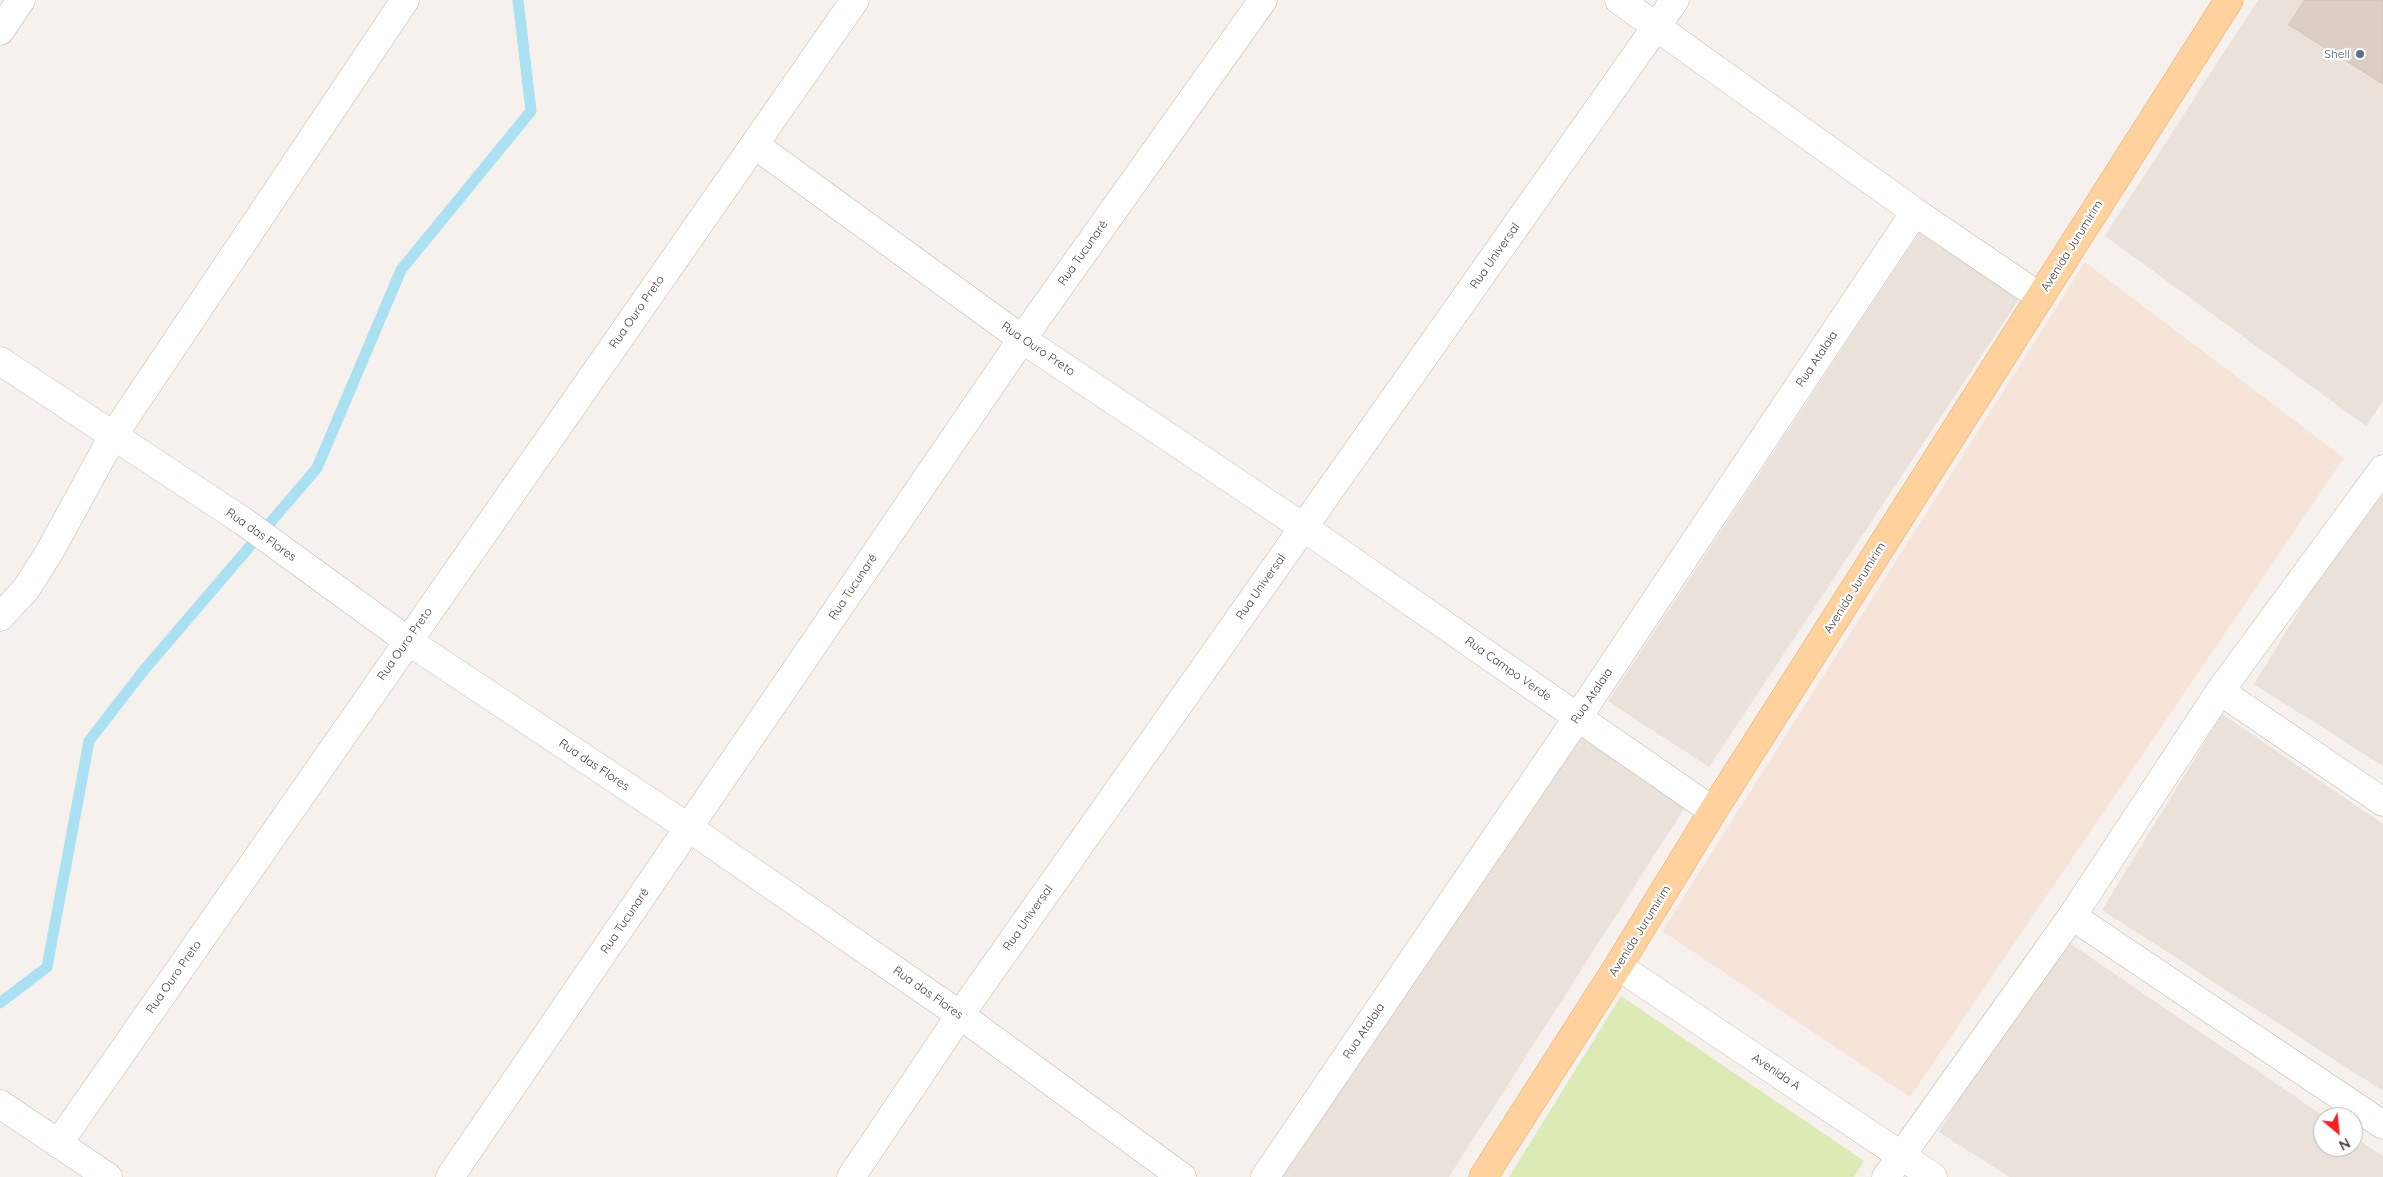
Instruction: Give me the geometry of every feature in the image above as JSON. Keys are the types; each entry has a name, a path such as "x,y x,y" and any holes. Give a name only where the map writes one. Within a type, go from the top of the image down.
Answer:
{"main road":[{"name":"Avenida Jurumirim","path":"1483,1177 1618,966 1713,811 2229,0"}],"street":[{"path":"0,31 21,0"},
{"path":"0,617 26,589 50,550 113,436 405,0"},
{"name":"Rua Ouro Preto","path":"58,1144 855,0"},
{"name":"Rua Tucunaré","path":"450,1177 1022,339 1263,0"},
{"path":"1619,0 1915,212 2040,297"},
{"name":"Rua Universal","path":"851,1177 960,1015 1675,0"},
{"name":"Rua Ouro Preto","path":"754,145 1022,339 1303,527"},
{"name":"Rua Atalaia","path":"1264,1177 1578,717 1915,212"},
{"name":"Rua das Flores","path":"0,361 243,522 408,640 689,828 960,1015 1182,1177"},
{"path":"1893,1166 2072,916 2220,692 2383,469"},
{"name":"Rua Campo Verde","path":"1303,527 1713,811"},
{"path":"2220,692 2383,802"},
{"path":"2072,916 2383,1125"},
{"name":"Avenida A","path":"1618,966 1893,1166 1933,1177"},
{"path":"0,1104 108,1177"}],"shaded area":[{"path":"2258,0 2383,0 2383,401 2366,426 2105,236"},
{"path":"1919,233 2019,299 1709,767 1608,701"},
{"path":"2085,262 2344,458 1910,1097 1662,931"},
{"path":"2374,488 2383,494 2383,766 2254,684"},
{"path":"2222,714 2383,824 2383,1091 2102,910"},
{"path":"1581,730 1687,804 1449,1177 1277,1177"},
{"path":"2059,936 2313,1109 2313,1157 2363,1157 2363,1143 2383,1156 2383,1177 2009,1177 1939,1132"}],"green space":[{"path":"1621,996 1864,1161 1854,1177 1509,1177"}],"building":[{"name":"Shell","path":"2305,0 2383,0 2383,84 2289,25"}],"waterway":[{"path":"0,1003 47,967 89,741 144,670 317,468 401,270 531,111 518,0"}],"place":[{"name":"Shell","path":"2360,54"}]}
